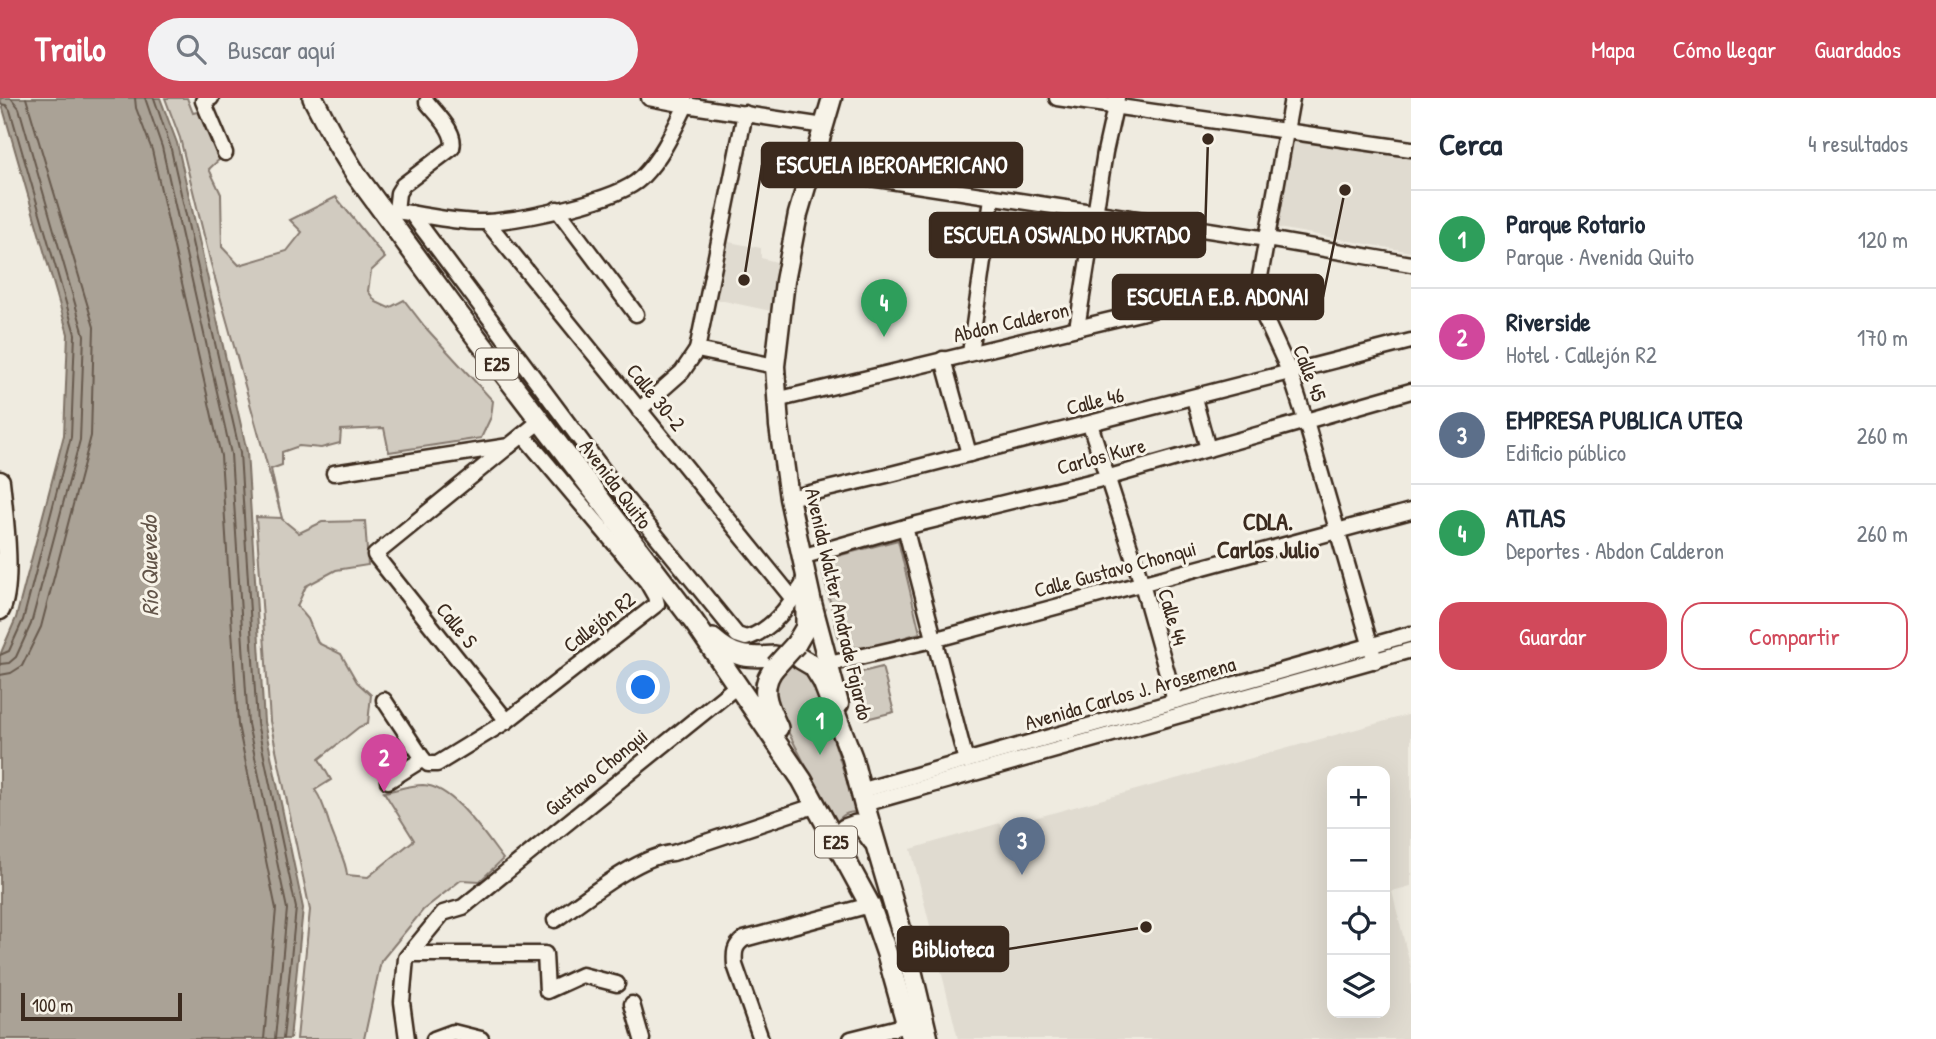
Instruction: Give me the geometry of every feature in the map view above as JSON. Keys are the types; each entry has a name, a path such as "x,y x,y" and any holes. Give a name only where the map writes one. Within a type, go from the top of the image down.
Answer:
{"highway":[{"name":"Avenida Quito","path":"312,98 335,140 398,214 540,421 701,628 802,780 870,905"},
{"path":"799,652 806,627 806,580"},
{"path":"701,628 733,654 776,661 799,652"},
{"path":"799,652 813,666 823,682 852,757"},
{"path":"776,661 768,677 765,698 802,780"},
{"name":"Avenida Walter Andrade Fajardo","path":"852,757 896,910 928,1039"},
{"path":"846,860 842,838 845,829 850,826 862,826 877,848"},
{"name":"E25","path":"870,905 909,1032"}],"main road":[{"name":"Avenida Walter Andrade Fajardo","path":"832,98 798,214 785,281 775,366 776,400 789,498 801,557 852,757"},
{"path":"0,481 5,587 5,598 0,610"}],"street":[{"path":"299,98 312,98"},
{"path":"649,98 824,126"},
{"path":"1057,98 1116,103 1411,149"},
{"path":"1256,299 1292,98"},
{"path":"205,99 225,153"},
{"path":"427,102 454,142 452,148 403,185 398,193 398,214 741,638 750,638 773,622 806,580"},
{"path":"398,214 487,222 575,206 629,187 667,146 685,102"},
{"path":"1077,328 1116,103"},
{"path":"639,410 682,372 697,350 745,113"},
{"path":"812,169 1267,239 1411,264"},
{"path":"970,353 992,198"},
{"path":"557,209 636,314"},
{"name":"Calle 30-2","path":"487,222 793,599"},
{"name":"Abdon Calderon","path":"776,400 1186,302 1256,299"},
{"name":"Calle 45","path":"1256,299 1290,373 1339,530 1375,661"},
{"name":"Calle 46","path":"789,498 1194,398 1411,341"},
{"path":"697,350 775,366"},
{"path":"943,359 969,454"},
{"name":"Carlos Kure","path":"801,557 905,527 1106,478 1411,391"},
{"path":"1194,398 1208,449"},
{"path":"334,472 509,446 540,421"},
{"name":"Calle 44","path":"1090,424 1142,584 1175,701"},
{"name":"Callejón R2","path":"388,781 423,759 428,764 437,764 507,721 657,604 647,582 523,435"},
{"name":"Calle S","path":"507,721 375,555 509,446"},
{"name":"Calle Gustavo Chonqui","path":"829,664 933,640 1411,511"},
{"path":"905,527 966,761"},
{"path":"701,628 724,620"},
{"name":"Avenida Carlos J. Arosemena","path":"862,798 966,761 1411,634"},
{"name":"Avenida Carlos J. Arosemena","path":"862,798 1411,650"},
{"name":"Gustavo Chonqui","path":"410,954 443,913 463,907 738,685"},
{"path":"384,700 423,759"},
{"path":"555,920 633,868 660,854 673,853 817,805"},
{"path":"761,1039 735,965 734,953 738,944 744,939 870,905"},
{"path":"407,1039 402,983 406,958 410,954 545,954 547,991 582,975 617,984"},
{"path":"632,1004 642,1039"},
{"path":"434,1039 453,1032 481,1039"},
{"path":"851,1039 909,1032"}],"shaded area":[{"path":"165,98 187,98 193,113 206,110 222,157 209,169 221,194 222,247 239,265 287,251 302,232 290,220 336,197 385,258 371,271 368,291 376,302 389,308 404,300 493,401 491,417 481,438 389,452 384,428 341,430 340,443 321,448 299,446 282,452 282,465 271,469 281,514 211,264 180,138"},
{"path":"1289,134 1411,152 1411,252 1273,227"},
{"path":"723,241 761,248 761,258 777,262 771,311 710,298"},
{"path":"256,517 282,518 299,533 322,522 365,521 368,565 336,570 306,586 297,606 308,619 318,643 341,654 357,682 371,695 368,723 359,727 319,759 331,780 315,790 324,807 347,875 368,877 414,840 384,792 418,785 435,788 457,803 503,859 480,881 461,880 423,910 381,961 364,1039 297,1039 310,910 270,721"},
{"path":"898,540 920,633 868,647 848,647 840,643 822,569 826,559"},
{"path":"786,664 803,668 815,683 857,812 845,815 836,824 771,699 773,682"},
{"path":"882,667 894,712 866,719 854,674"},
{"path":"1411,714 1411,886 1392,891 1411,969 1411,1039 958,1039 911,849 1000,823 1002,827"}],"water":[{"name":"Río Quevedo","path":"0,98 160,98 177,143 247,452 264,722 303,908 290,1039 0,1039 0,655 16,618 64,435 68,334"}],"place":[{"name":"ESCUELA OSWALDO HURTADO","path":"1208,139"},
{"name":"ESCUELA E.B. ADONAI","path":"1345,190"},
{"name":"ESCUELA IBEROAMERICANO","path":"744,280"},
{"name":"ATLAS","path":"884,337"},
{"name":"Parque Rotario","path":"820,755"},
{"name":"Riverside","path":"384,792"},
{"name":"EMPRESA PUBLICA UTEQ","path":"1022,875"},
{"name":"Biblioteca","path":"1146,927"}],"district":[{"name":"CDLA. Carlos Julio","path":"1268,535"}]}
